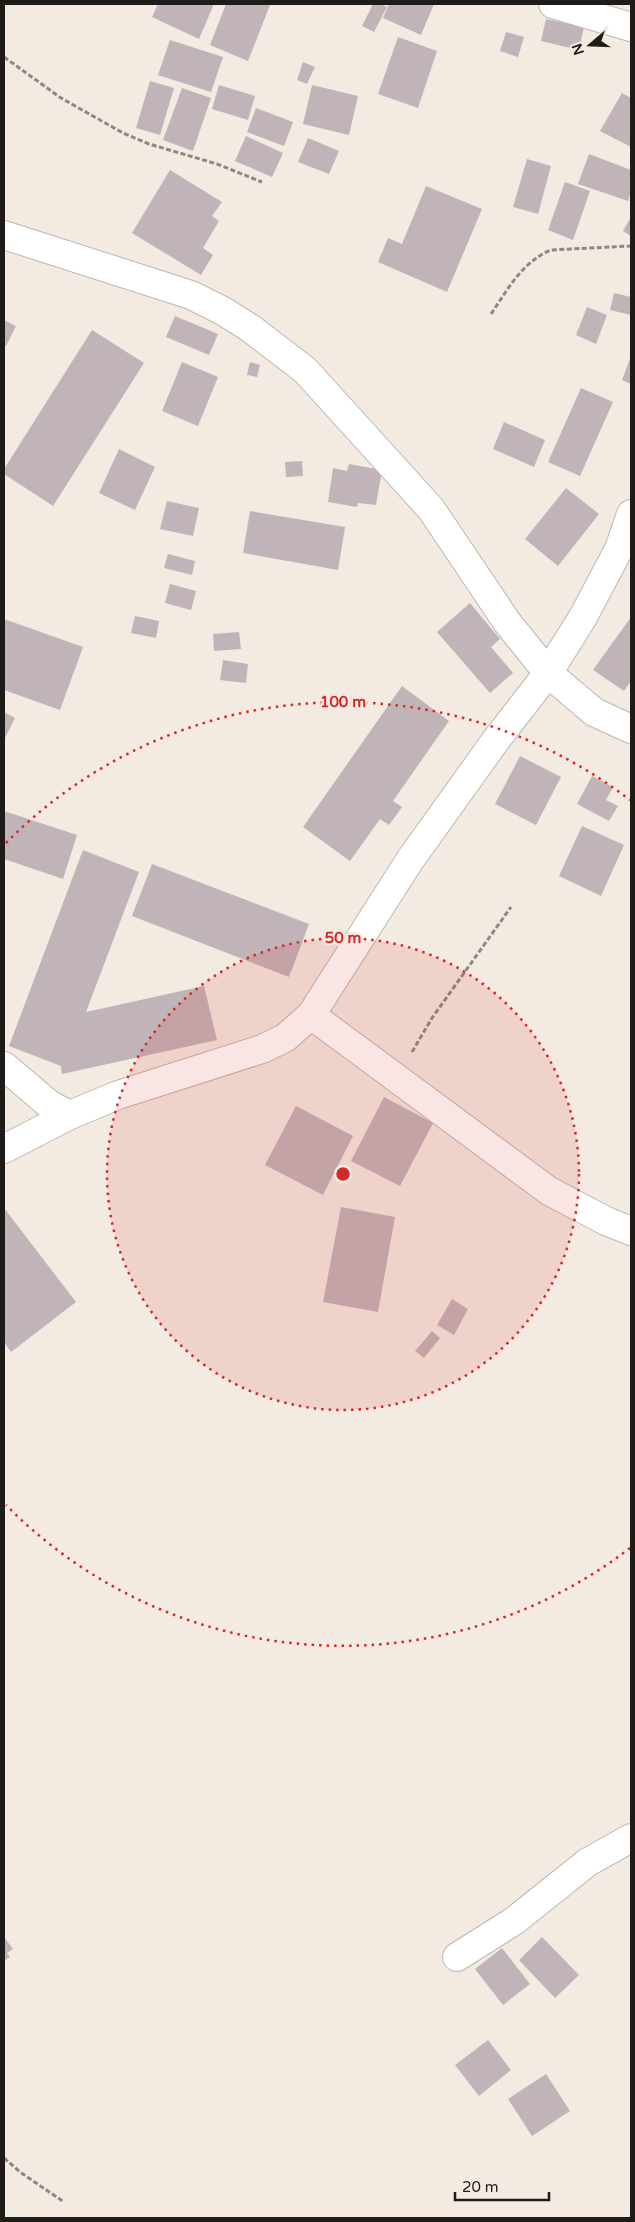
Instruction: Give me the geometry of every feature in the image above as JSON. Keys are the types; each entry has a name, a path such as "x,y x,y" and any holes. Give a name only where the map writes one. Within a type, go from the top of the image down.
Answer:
{"street":[{"path":"554,4 631,27"},
{"path":"4,235 191,295 223,311 250,328 305,370 431,509 507,622 548,674 594,712 631,729"},
{"path":"4,1149 70,1115 163,1080 262,1049 285,1038 311,1015 410,860 496,740 548,674 583,617 619,549 631,514"},
{"path":"311,1015 549,1191 631,1232"},
{"path":"4,1066 50,1105 70,1115"},
{"path":"457,1957 514,1921 588,1862 631,1838"}],"path":[{"path":"4,56 34,80 61,98 123,133 149,144 217,164 262,182"},
{"path":"491,314 517,275 543,253 551,250 631,246"},
{"path":"396,1078 432,1018 511,907"},
{"path":"4,2158 20,2172 64,2202"}],"building":[{"path":"158,4 214,4 199,39 152,17"},
{"path":"226,4 270,5 248,61 210,45"},
{"path":"373,4 381,4 387,7 374,32 362,26"},
{"path":"389,4 434,4 421,35 383,18"},
{"path":"546,19 584,27 579,50 541,41"},
{"path":"506,32 524,37 518,57 500,51"},
{"path":"398,37 437,51 418,108 378,94"},
{"path":"170,40 223,57 211,92 158,75"},
{"path":"303,62 315,67 307,84 297,80"},
{"path":"150,81 174,88 160,135 136,128"},
{"path":"219,85 255,96 248,120 212,109"},
{"path":"312,85 358,96 349,135 303,124"},
{"path":"182,88 211,98 193,151 163,140"},
{"path":"622,93 631,98 631,147 600,131"},
{"path":"256,108 293,122 284,146 247,132"},
{"path":"246,136 283,153 272,177 235,161"},
{"path":"308,138 339,151 329,174 298,162"},
{"path":"589,154 631,170 631,191 628,201 578,184"},
{"path":"527,159 551,166 538,214 513,207"},
{"path":"170,170 222,202 212,216 219,221 203,248 213,255 201,275 132,233"},
{"path":"565,182 590,191 573,240 548,230"},
{"path":"426,186 482,209 447,292 378,262 388,238 402,244"},
{"path":"631,217 631,236 623,231"},
{"path":"614,293 631,297 631,315 610,310"},
{"path":"587,307 607,315 596,344 576,335"},
{"path":"175,316 218,334 209,355 166,337"},
{"path":"4,320 16,326 6,346 4,344"},
{"path":"92,330 144,363 53,506 4,474 4,469"},
{"path":"631,356 631,384 622,380"},
{"path":"182,362 218,377 198,426 162,411"},
{"path":"250,362 260,365 257,377 247,375"},
{"path":"581,388 613,402 580,476 548,462"},
{"path":"504,422 545,440 534,467 493,449"},
{"path":"119,449 155,467 135,510 99,493"},
{"path":"302,461 303,476 286,477 285,462"},
{"path":"349,464 382,470 376,505 358,503 357,507 328,502 333,468 347,471"},
{"path":"566,488 599,514 558,566 525,539"},
{"path":"167,501 199,508 193,536 160,529"},
{"path":"250,511 345,527 338,570 243,553"},
{"path":"168,554 195,561 192,575 164,568"},
{"path":"170,584 196,591 191,610 165,603"},
{"path":"470,603 500,639 491,647 513,673 490,693 437,632"},
{"path":"135,616 159,621 156,638 131,633"},
{"path":"631,617 631,681 624,691 593,670"},
{"path":"4,619 83,647 60,710 4,690"},
{"path":"239,632 241,649 214,651 213,634"},
{"path":"223,660 248,664 246,683 220,680"},
{"path":"402,686 449,721 393,801 402,807 389,825 380,819 350,861 303,827"},
{"path":"4,712 15,718 4,740"},
{"path":"520,756 561,777 536,825 495,804"},
{"path":"592,776 613,787 606,800 618,806 609,821 577,804"},
{"path":"4,811 77,835 63,879 4,859"},
{"path":"582,826 624,845 601,896 559,876"},
{"path":"83,850 139,872 86,1012 204,986 217,1040 62,1074 61,1066 9,1046"},
{"path":"152,864 309,924 289,977 132,916"},
{"path":"384,1097 433,1123 400,1186 351,1161"},
{"path":"296,1106 353,1136 323,1195 265,1165"},
{"path":"341,1207 395,1217 378,1312 323,1302"},
{"path":"4,1208 76,1302 11,1352 4,1342"},
{"path":"452,1299 468,1309 454,1335 437,1325"},
{"path":"432,1331 440,1338 424,1358 415,1351"},
{"path":"4,1937 13,1949 7,1953 10,1957 4,1961"},
{"path":"542,1937 579,1975 555,1998 519,1960"},
{"path":"502,1948 530,1984 503,2005 475,1969"},
{"path":"488,2040 511,2070 479,2096 455,2065"},
{"path":"546,2074 570,2111 532,2136 508,2099"}]}
